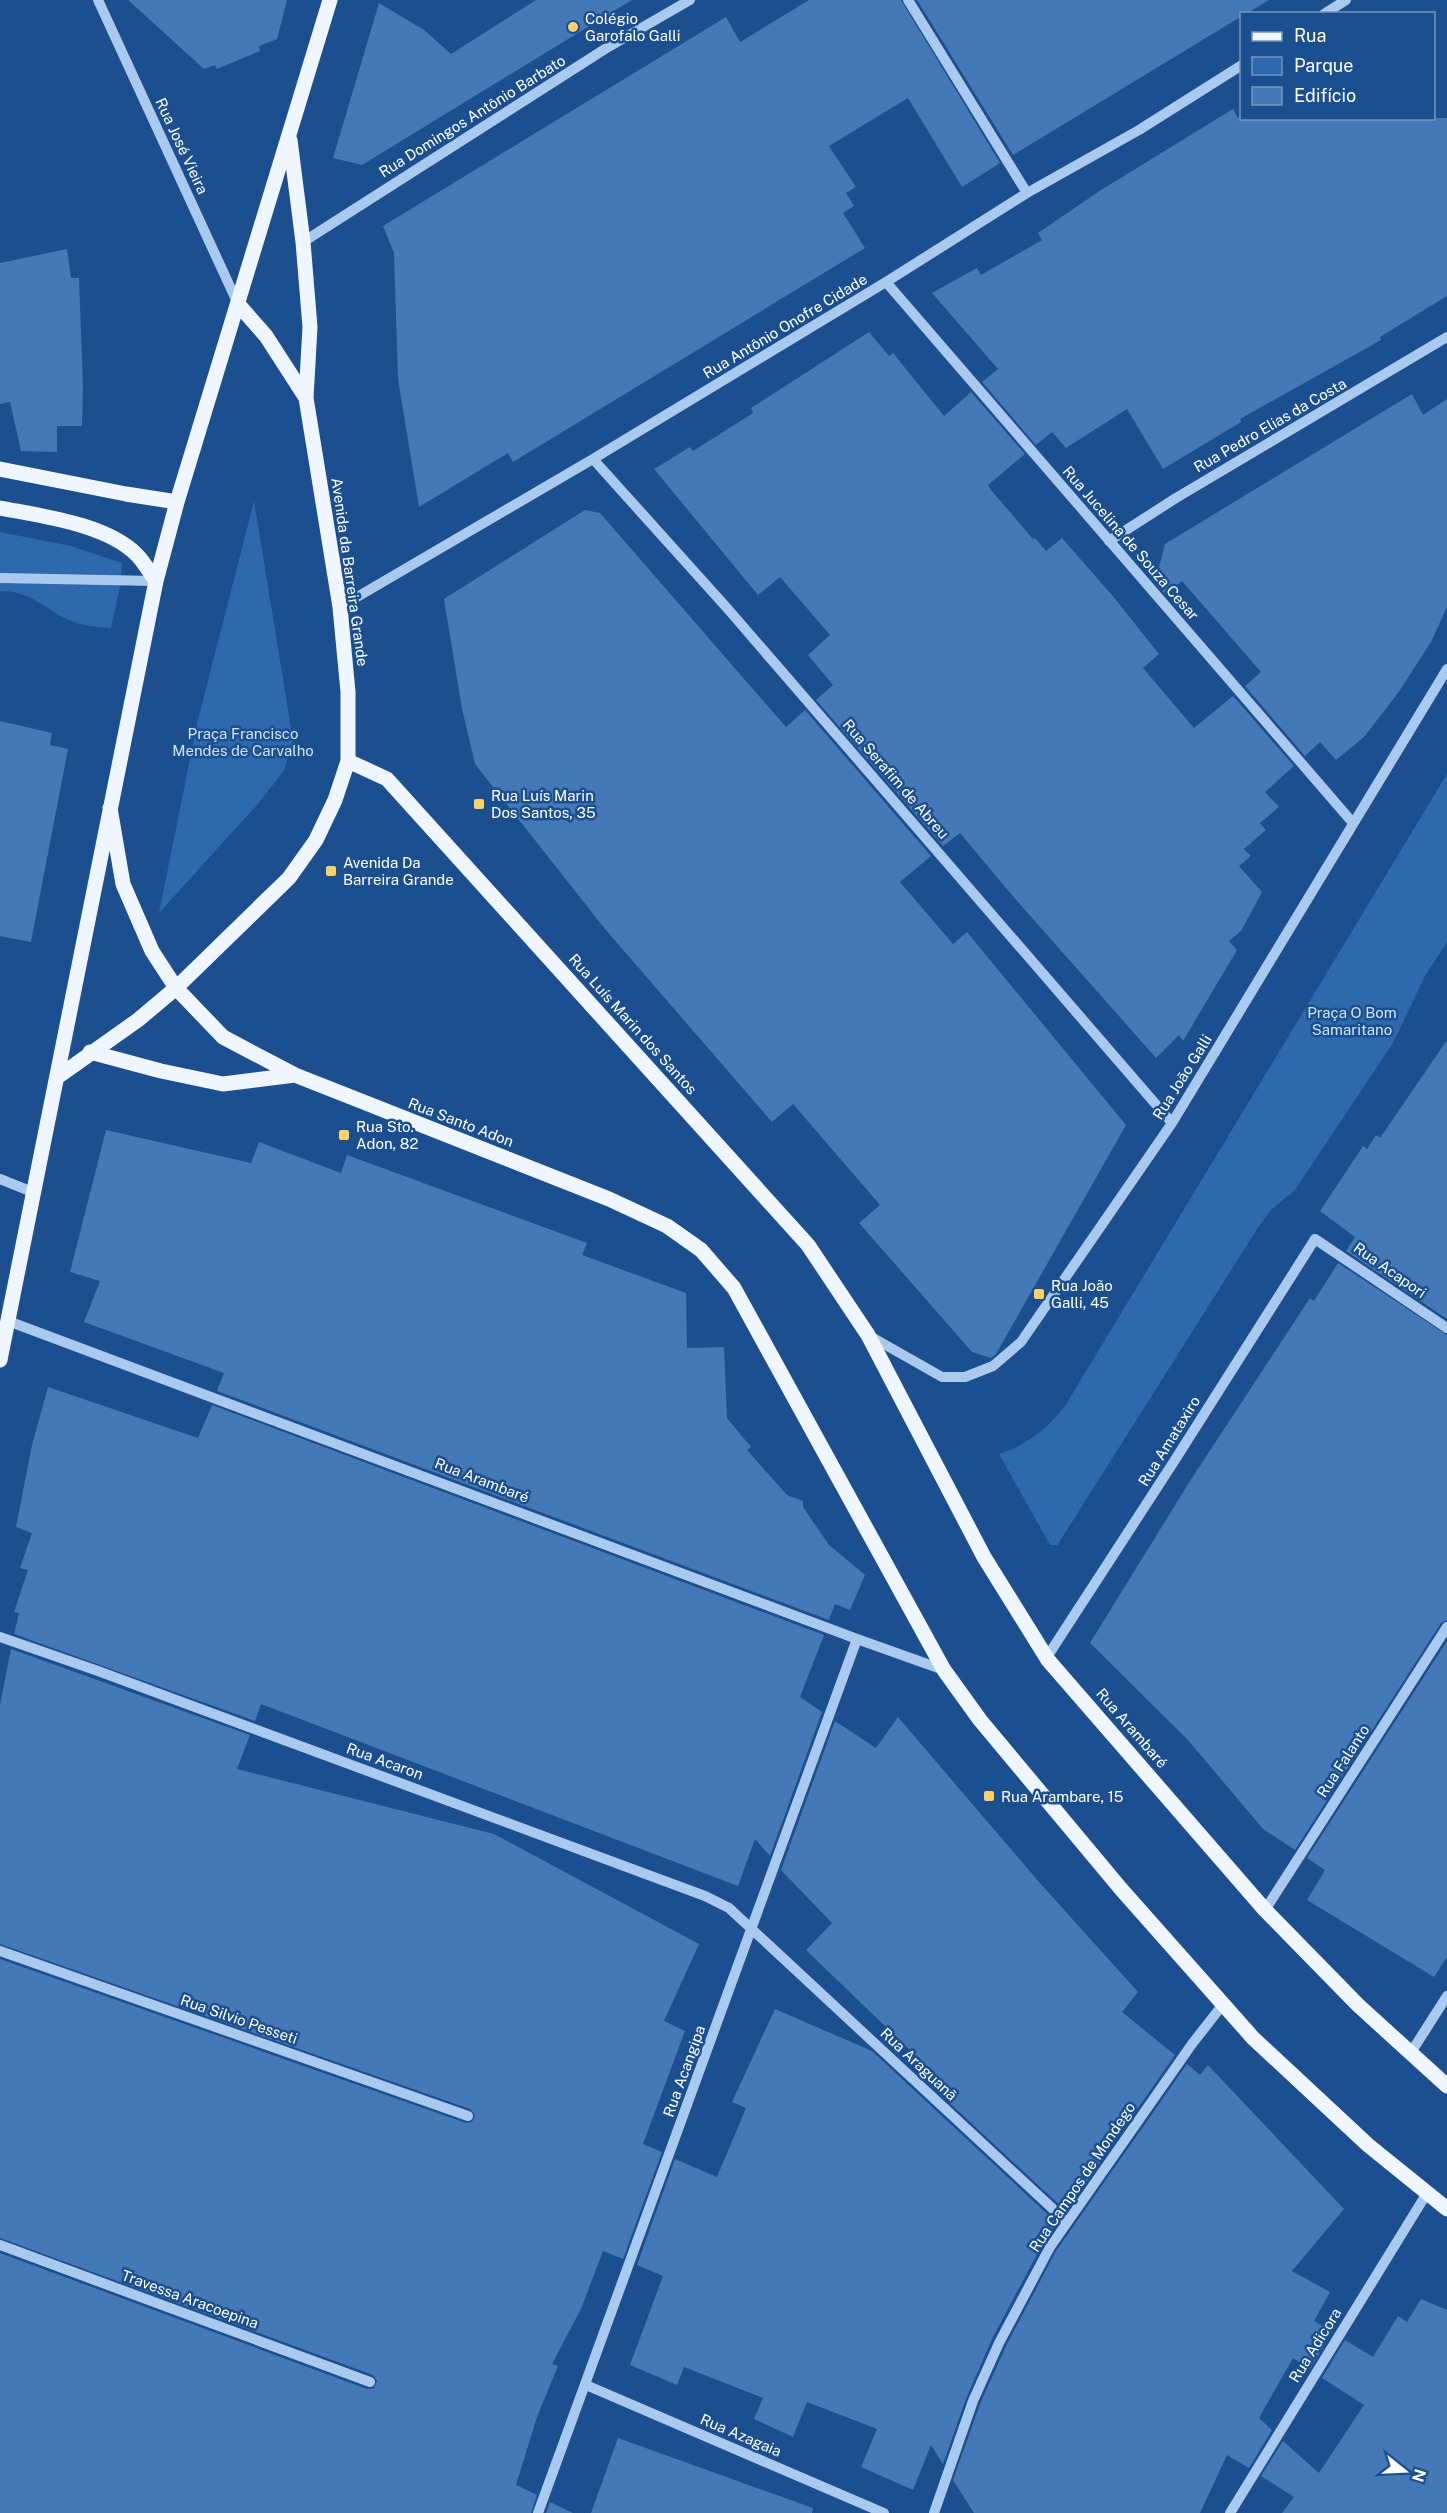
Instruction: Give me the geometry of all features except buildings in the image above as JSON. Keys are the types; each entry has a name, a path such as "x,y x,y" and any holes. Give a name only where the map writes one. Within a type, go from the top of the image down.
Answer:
{"main road":[{"name":"Avenida da Barreira Grande","path":"0,1360 59,1076 156,581 177,502 330,0"},
{"name":"Avenida da Barreira Grande","path":"59,1076 138,1020 176,988 289,878 316,840 335,800 348,761 348,692 340,607 306,398 310,327 290,134"},
{"path":"238,304 272,344 306,398"},
{"path":"0,469 177,502"},
{"path":"0,508 88,528 112,537 136,554 156,581"},
{"name":"Rua Luís Marin dos Santos","path":"348,761 387,779 696,1120 808,1245 868,1335"},
{"name":"Rua Santo Adon","path":"110,808 123,884 152,951 176,988 223,1037 295,1075 609,1199 667,1226 701,1250 734,1288 944,1670"},
{"path":"90,1052 160,1071 223,1084 295,1075"},
{"name":"Rua Arambaré","path":"868,1335 984,1557 1047,1657 1265,1910 1358,2005 1447,2086"},
{"path":"944,1670 980,1720 1107,1871 1253,2038 1360,2138 1447,2209"}],"street":[{"name":"Rua José Vieira","path":"98,0 238,304"},
{"name":"Rua Domingos Antônio Barbato","path":"303,242 605,50 690,0"},
{"path":"908,0 1027,193"},
{"path":"1327,12 1346,0"},
{"name":"Rua Antônio Onofre Cidade","path":"340,607 593,459 886,282 1027,193 1139,130 1240,66"},
{"name":"Rua Jucelina de Souza Cesar","path":"886,282 1353,824"},
{"name":"Rua Pedro Elias da Costa","path":"1109,541 1176,498 1447,337"},
{"name":"Rua Serafim de Abreu","path":"593,459 743,626 1172,1123"},
{"path":"0,578 156,581"},
{"name":"Rua João Galli","path":"868,1335 942,1377 965,1377 993,1366 1021,1342 1172,1123 1447,669"},
{"path":"0,1179 35,1193"},
{"name":"Rua Acapori","path":"1315,1239 1329,1246 1447,1328"},
{"name":"Rua Amataxiro","path":"1047,1657 1315,1239"},
{"name":"Rua Arambaré","path":"8,1321 944,1670"},
{"name":"Rua Falanto","path":"1265,1910 1447,1627"},
{"name":"Rua Acaron","path":"0,1637 109,1675 705,1896 729,1908 752,1927"},
{"name":"Rua Acangipa","path":"538,2513 857,1639"},
{"name":"Rua Araguanã","path":"752,1927 1067,2222"},
{"name":"Rua Silvio Pesseti","path":"0,1951 468,2116"},
{"path":"1410,2054 1447,1996"},
{"name":"Rua Campos de Mondego","path":"934,2513 973,2401 999,2343 1050,2247 1192,2044 1224,2003"},
{"name":"Rua Adicora","path":"1230,2513 1427,2193"},
{"name":"Travessa Aracoepina","path":"0,2245 369,2382"},
{"name":"Rua Azagaia","path":"586,2385 884,2513"}],"green space":[{"name":"Praça Francisco Mendes de Carvalho","path":"254,501 293,740 284,771 255,807 159,913 197,724"},
{"path":"0,532 71,546 122,563 121,582 111,628 74,622 28,597 0,591"},
{"name":"Praça O Bom Samaritano","path":"1447,774 1447,942 1425,976 1393,1043 1295,1190 1272,1209 1259,1226 1058,1545 1050,1545 999,1454 1019,1446 1036,1435 1065,1406"}],"place":[{"name":"Colégio Garofalo Galli","path":"573,27"},
{"name":"Rua Luís Marin Dos Santos, 35","path":"479,804"},
{"name":"Avenida Da Barreira Grande","path":"331,871"},
{"name":"Rua Sto. Adon, 82","path":"344,1135"},
{"name":"Rua João Galli, 45","path":"1039,1294"},
{"name":"Rua Arambare, 15","path":"989,1796"}]}
